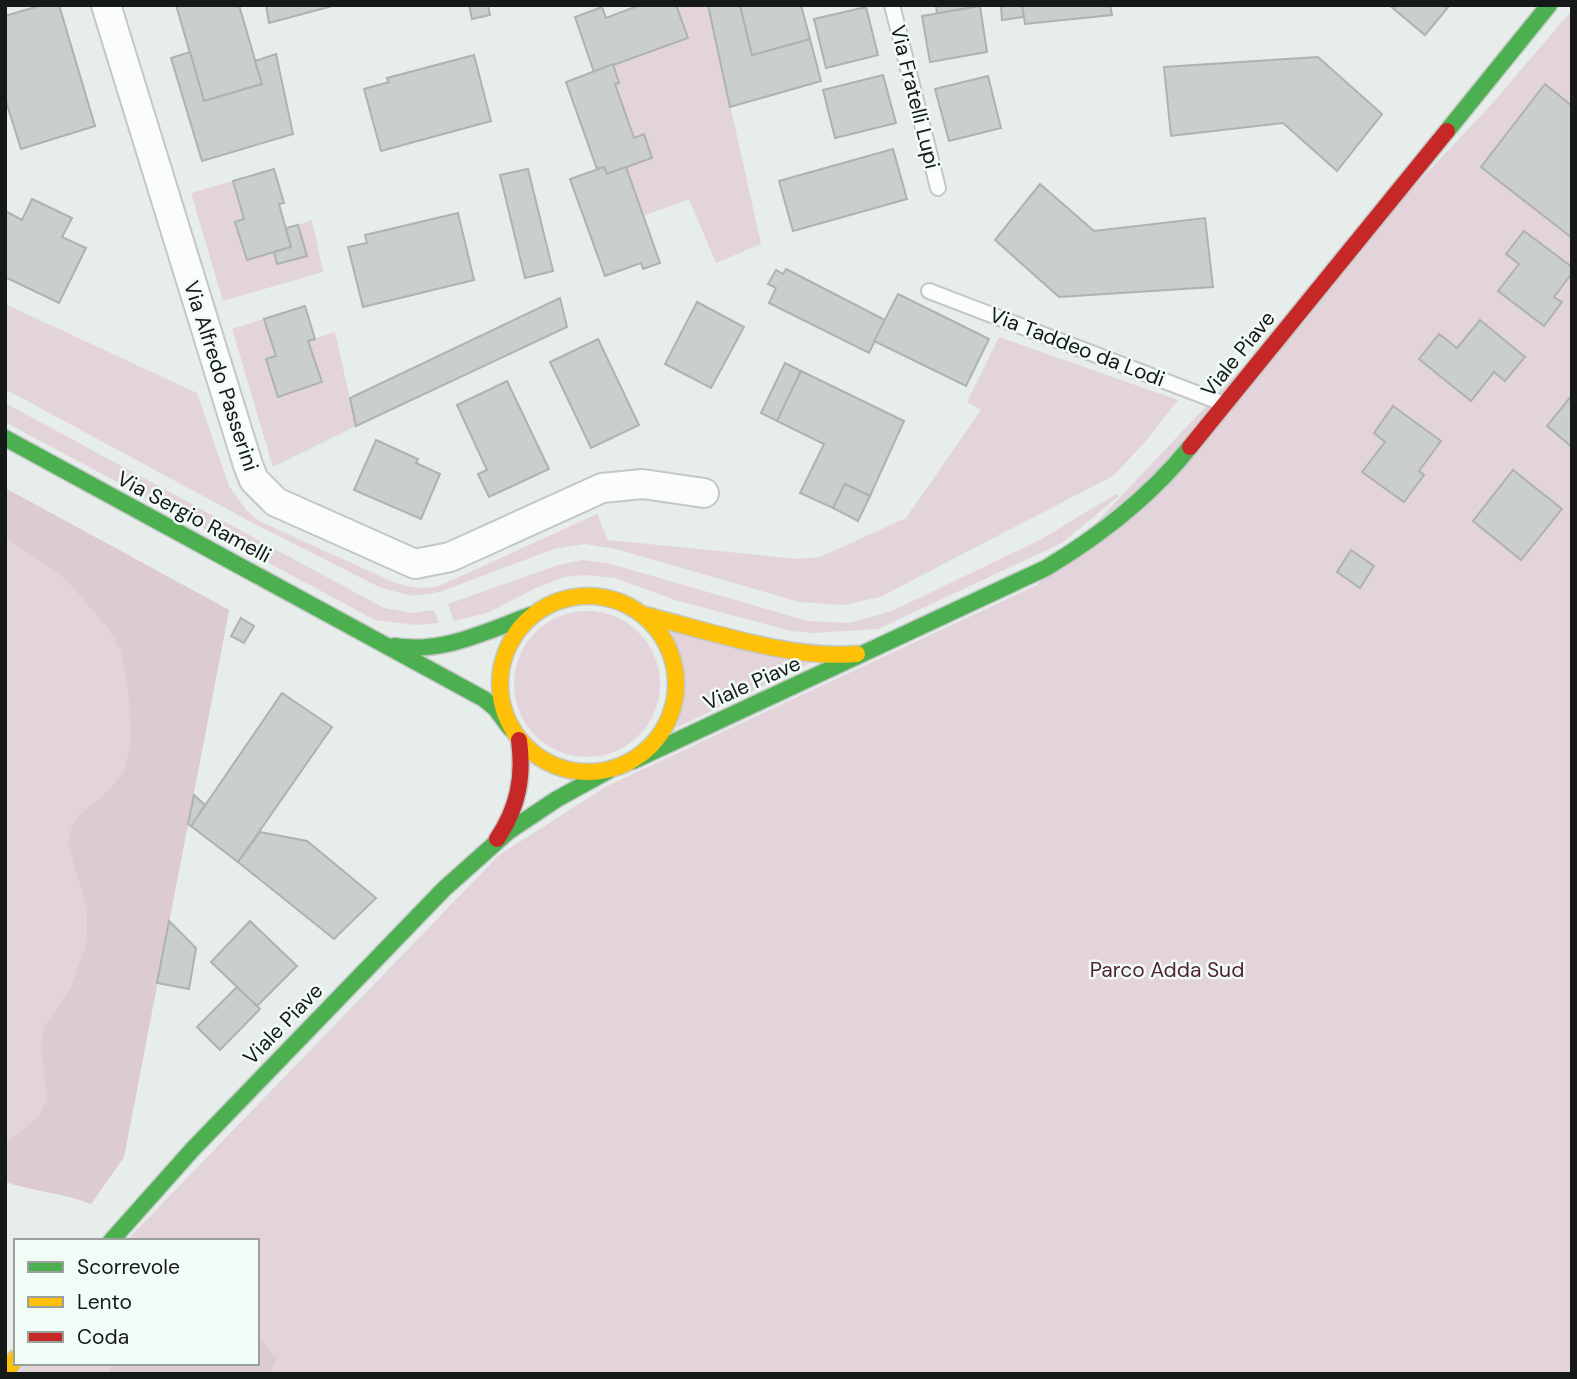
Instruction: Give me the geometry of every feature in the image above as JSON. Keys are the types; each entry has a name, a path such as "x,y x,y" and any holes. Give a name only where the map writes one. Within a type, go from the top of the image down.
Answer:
{"street":[{"name":"Via Alfredo Passerini","path":"106,5 248,466 254,480 270,497 287,508 415,564 450,557 602,488 643,484 704,493"},
{"name":"Viale Piave","path":"113,1239 192,1150 395,939 509,831 557,799 608,771 1024,580 1099,536 1136,507 1225,404 1549,5"},
{"name":"Via Sergio Ramelli","path":"5,438 484,699 495,708 514,734"},
{"name":"Viale Piave","path":"494,844 514,811 519,796 522,759 499,699 500,668 511,639 531,615 557,600 588,595 618,600 645,615 791,651 859,654 889,644"},
{"name":"Via Sergio Ramelli","path":"363,632 396,646 411,650 426,649 440,647 531,615"},
{"name":"Viale Piave","path":"633,761 655,743 670,719 677,691 674,663 663,637 645,615"},
{"name":"Viale Piave","path":"514,734 537,757 559,768 583,773 608,771"}],"lane":[{"name":"Via Fratelli Lupi","path":"892,5 939,188"},
{"name":"Via Taddeo da Lodi","path":"929,291 1225,404"}],"green space":[{"path":"676,5 708,5 761,244 716,263 689,199 643,216 626,167 652,158 644,135 634,138 615,84 619,83 613,64"},
{"name":"Parco Adda Sud","path":"1572,10 1572,1374 18,1374 24,1365 259,1365 259,1239 128,1239 499,855 607,786 1037,585 1490,106"},
{"path":"233,181 244,219 235,222 274,252 277,264 307,256 298,225 312,220 323,272 223,301 191,193"},
{"path":"5,304 197,393 229,486 247,511 259,521 393,582 427,588 439,586 597,514 608,540 798,559 820,557 906,518 981,410 967,402 999,337 1178,400 1145,442 1113,476 880,597 844,605 799,602 616,549 585,544 554,549 440,592 413,596 381,588 253,523 5,389"},
{"path":"264,319 276,356 266,359 279,397 322,382 308,341 335,332 356,426 273,467 232,329"},
{"path":"5,403 384,608 413,613 434,610 439,623 416,625 375,620 5,422"},
{"path":"5,488 229,610 124,1157 91,1204 6,1182 5,1186"},
{"path":"1116,494 1119,496 1062,543 878,629 813,633 791,631 675,600 615,578 586,575 564,577 487,613 454,621 448,604 558,565 583,560 611,564 808,621 849,623 892,611 1040,540"},
{"path":"587,611 615,617 638,633 654,656 660,684 654,712 638,735 615,751 587,757 559,751 536,735 520,712 514,684 520,656 536,633 559,617"},
{"path":"670,630 819,659 676,728 683,702 685,678 676,642"}],"shaded area":[{"path":"5,488 229,610 124,1157 91,1204 5,1182 5,1145 38,1117 47,1099 41,1045 45,1025 70,990 87,942 87,909 68,844 71,829 78,816 111,789 124,771 131,735 128,690 121,650 107,627 65,578 5,537"},
{"path":"259,1336 277,1359 269,1374 108,1374 113,1365 259,1365"}],"building":[{"path":"42,5 59,5 95,126 21,149 5,98 5,16"},
{"path":"176,5 239,5 262,84 204,101"},
{"path":"266,5 336,5 269,23"},
{"path":"469,5 488,5 490,15 472,19"},
{"path":"640,5 676,5 688,38 594,72 575,17 602,7 606,18"},
{"path":"708,5 740,5 752,55 810,39 821,81 730,107"},
{"path":"740,5 801,5 810,39 752,55"},
{"path":"936,5 980,5 980,6 937,14"},
{"path":"1001,5 1022,5 1024,17 1002,20"},
{"path":"1022,5 1110,5 1112,15 1025,24"},
{"path":"1389,5 1450,5 1425,35"},
{"path":"980,6 987,52 930,62 922,16"},
{"path":"866,7 878,55 826,68 814,19"},
{"path":"190,52 204,101 262,84 255,61 276,54 293,134 202,161 171,58"},
{"path":"474,55 491,121 381,151 364,89 389,82 387,78"},
{"path":"1318,57 1382,114 1337,171 1283,123 1171,136 1164,67"},
{"path":"613,64 619,83 615,84 634,138 644,134 652,158 607,174 604,167 597,169 566,82"},
{"path":"883,75 896,123 835,138 823,90"},
{"path":"988,76 1001,128 949,141 935,89"},
{"path":"1545,84 1572,106 1572,238 1481,167"},
{"path":"893,149 907,199 793,231 779,181"},
{"path":"604,167 607,174 626,167 660,263 643,269 641,263 605,276 570,179"},
{"path":"274,169 284,203 279,204 291,247 247,260 235,222 244,219 233,181"},
{"path":"528,169 553,271 525,278 500,175"},
{"path":"1040,184 1094,231 1205,218 1213,287 1059,297 995,240"},
{"path":"32,199 72,218 62,237 86,248 59,303 5,277 5,211 22,220"},
{"path":"458,213 474,280 363,307 348,247 367,243 365,235"},
{"path":"298,225 307,256 277,264 274,252 291,247 286,228"},
{"path":"1524,231 1572,267 1572,273 1554,297 1562,302 1544,326 1498,291 1519,264 1506,254"},
{"path":"786,269 885,320 869,353 769,303 776,288 768,284 776,270 783,274"},
{"path":"898,294 989,339 966,386 874,341"},
{"path":"560,298 567,327 356,426 350,398"},
{"path":"697,302 744,327 711,388 665,364"},
{"path":"305,306 315,339 308,341 322,382 278,397 266,359 276,356 264,319"},
{"path":"1480,320 1525,357 1505,381 1494,372 1471,401 1419,359 1439,334 1457,348"},
{"path":"598,339 639,425 591,448 550,362"},
{"path":"785,363 801,371 777,421 761,413"},
{"path":"801,371 904,421 870,496 845,484 833,508 800,493 824,444 777,421"},
{"path":"507,381 549,469 489,497 478,474 487,470 457,405"},
{"path":"1572,395 1572,447 1547,426"},
{"path":"1393,406 1441,441 1419,471 1424,475 1404,502 1362,472 1385,442 1374,433"},
{"path":"376,440 418,459 416,463 440,474 421,519 354,490"},
{"path":"1513,470 1562,509 1521,560 1473,521"},
{"path":"845,484 870,496 858,521 833,508"},
{"path":"1351,550 1374,566 1360,588 1337,572"},
{"path":"241,618 254,626 244,643 231,636"},
{"path":"282,693 332,727 238,862 191,826"},
{"path":"194,795 205,805 191,826 188,824"},
{"path":"260,832 307,841 376,898 334,939 238,862"},
{"path":"169,921 196,948 189,989 157,983"},
{"path":"250,921 297,966 257,1006 211,962"},
{"path":"237,987 260,1009 220,1050 197,1027"}],"traffic: fast":[{"path":"1447,131 1549,5"},
{"path":"5,438 484,699 495,708 510,728"},
{"path":"633,761 1046,568 1124,514 1190,447"},
{"path":"394,646 412,648 447,644 531,615"},
{"path":"113,1239 192,1150 444,889 509,831 557,799 608,771"}],"traffic: slow":[{"path":"588,596 622,602 651,621 670,650 676,684 670,718 651,747 622,766 588,772 554,766 525,747 506,718 500,684 506,650 525,621 554,602 588,596"},
{"path":"645,615 778,649 832,655 857,654"},
{"path":"5,1374 14,1361"}],"traffic: jam":[{"path":"1190,447 1447,131"},
{"path":"497,839 510,816 518,792 521,767 519,740"}]}
